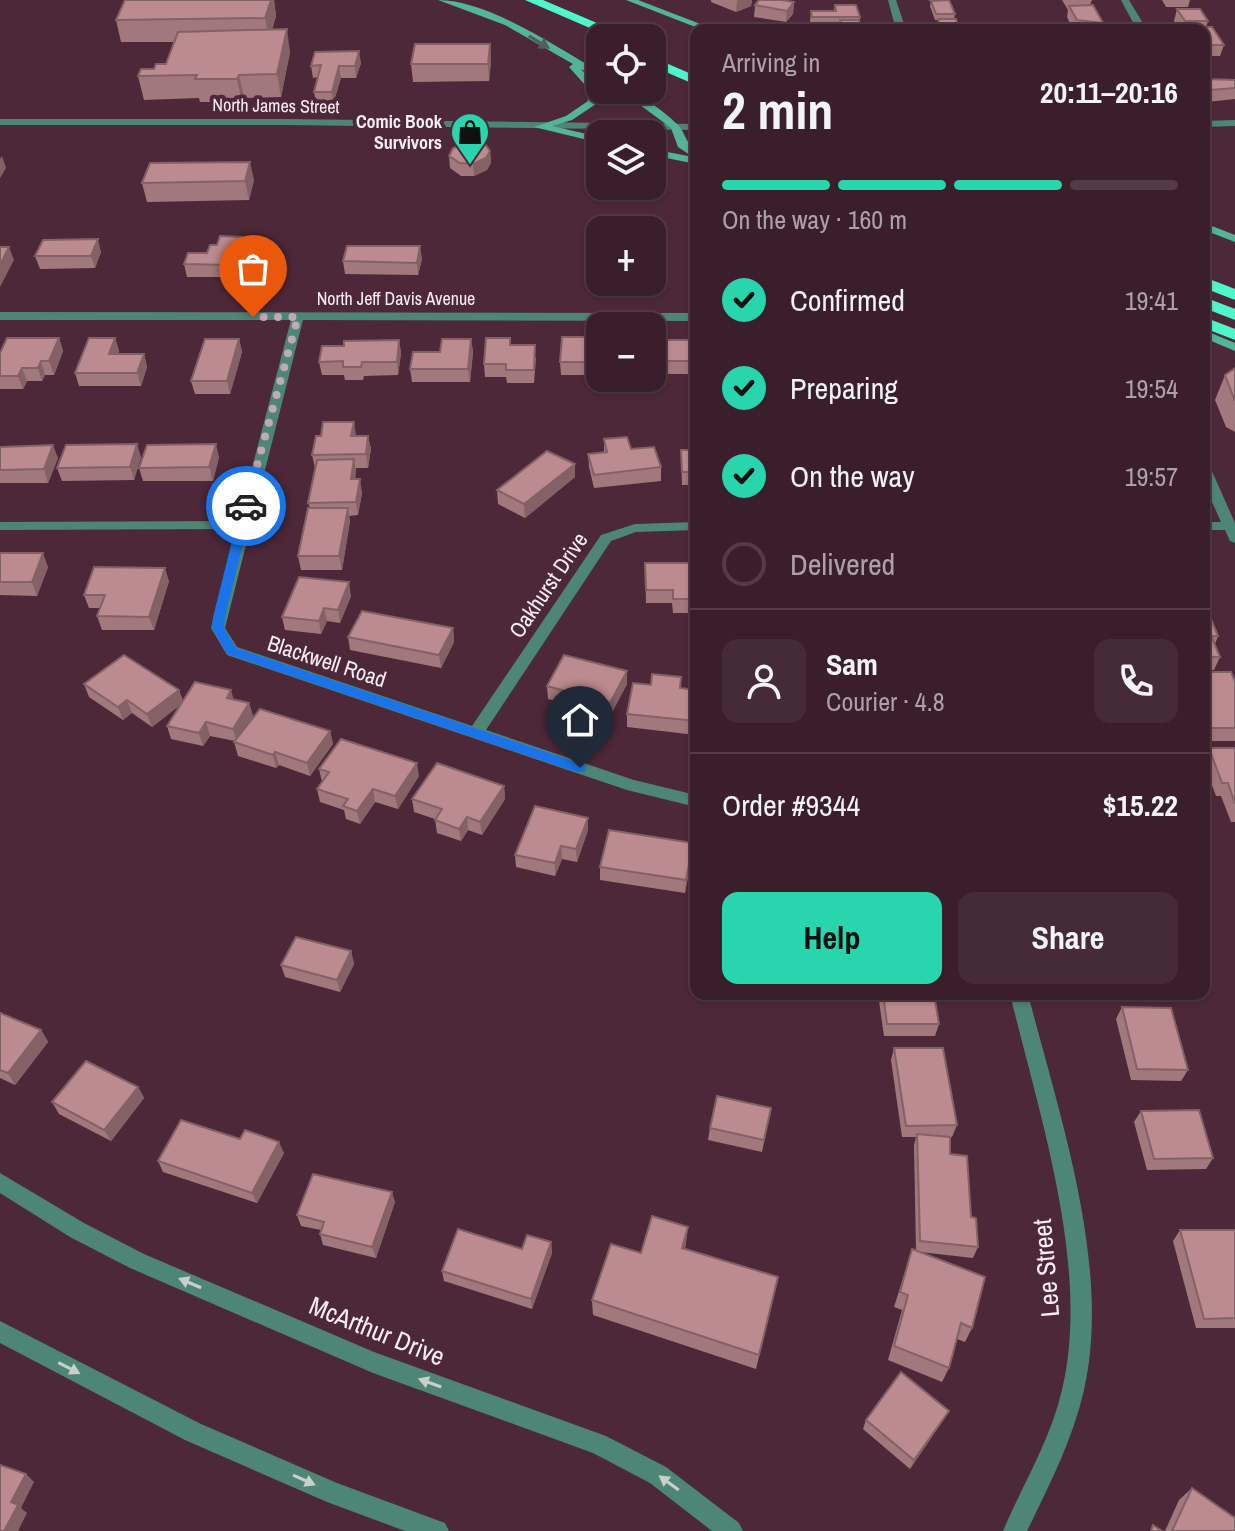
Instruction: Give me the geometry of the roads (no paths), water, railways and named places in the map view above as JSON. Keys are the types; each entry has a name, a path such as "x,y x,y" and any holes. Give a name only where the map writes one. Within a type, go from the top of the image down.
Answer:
{"highway":[{"path":"511,0 586,32"},
{"path":"532,0 591,24"},
{"path":"666,56 690,66"},
{"path":"666,67 690,78"},
{"path":"1210,285 1235,295"},
{"path":"1210,305 1235,315"},
{"path":"1210,325 1235,335"}],"main road":[{"path":"442,0 508,23 586,69"},
{"path":"630,0 695,24"},
{"path":"539,127 569,118 593,102 590,84 566,58"},
{"path":"644,104 675,127 682,145 690,151"},
{"path":"539,127 586,137"},
{"path":"666,155 690,160"},
{"path":"1210,229 1235,239"},
{"path":"1210,337 1235,347"}],"street":[{"path":"892,0 899,24"},
{"path":"1125,0 1139,24"},
{"name":"North James Street","path":"0,122 690,127"},
{"path":"1210,124 1235,123"},
{"name":"North Jeff Davis Avenue","path":"0,316 690,317"},
{"name":"Blackwell Road","path":"298,317 219,617 218,628 232,651 633,786 690,800"},
{"path":"1210,482 1232,532"},
{"path":"0,526 241,525"},
{"name":"Oakhurst Drive","path":"476,733 606,538 635,528 690,526"},
{"path":"1210,527 1232,532"},
{"name":"Lee Street","path":"1015,1531 1049,1464 1077,1374 1081,1301 1075,1230 1020,1000"},
{"name":"McArthur Drive","path":"0,1182 77,1230 137,1261 373,1362 598,1444 658,1475 731,1531"},
{"path":"0,1332 193,1432 335,1494 437,1531"}],"place":[{"name":"Comic Book Survivors","path":"470,166"}]}
